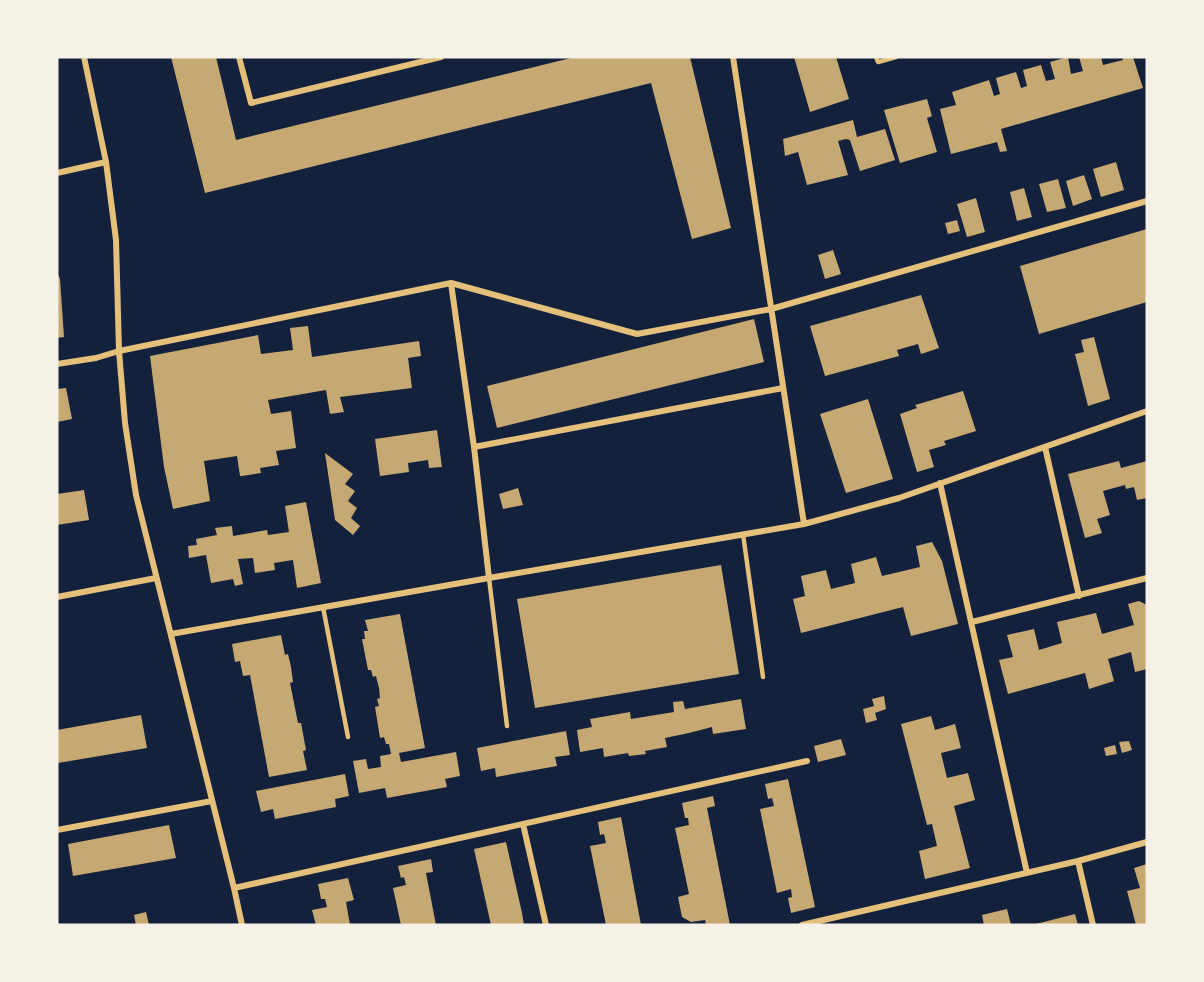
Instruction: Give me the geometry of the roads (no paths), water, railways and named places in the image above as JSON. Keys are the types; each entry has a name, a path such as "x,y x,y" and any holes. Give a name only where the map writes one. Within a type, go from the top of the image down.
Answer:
{"street":[{"path":"84,57 106,162 116,240 119,351 125,423 136,495 242,925"},
{"path":"239,57 251,103 441,57"},
{"path":"733,57 804,524"},
{"path":"57,173 106,162"},
{"path":"57,364 96,358 119,351 451,283 637,334 771,309 1147,201"},
{"path":"451,283 474,447 489,578"},
{"path":"474,447 783,388"},
{"path":"171,634 804,524 899,498 1147,411"},
{"path":"1045,447 1079,596"},
{"path":"940,483 1027,873"},
{"path":"57,597 156,578"},
{"path":"972,622 1147,578"},
{"path":"234,888 807,761"},
{"path":"57,830 212,801"},
{"path":"523,824 546,925"},
{"path":"802,925 1078,861 1147,842"},
{"path":"1078,861 1093,925"}],"lane":[{"path":"876,57 878,62 896,57"},
{"path":"743,534 763,677"},
{"path":"489,578 507,726"},
{"path":"323,607 348,737"}]}
